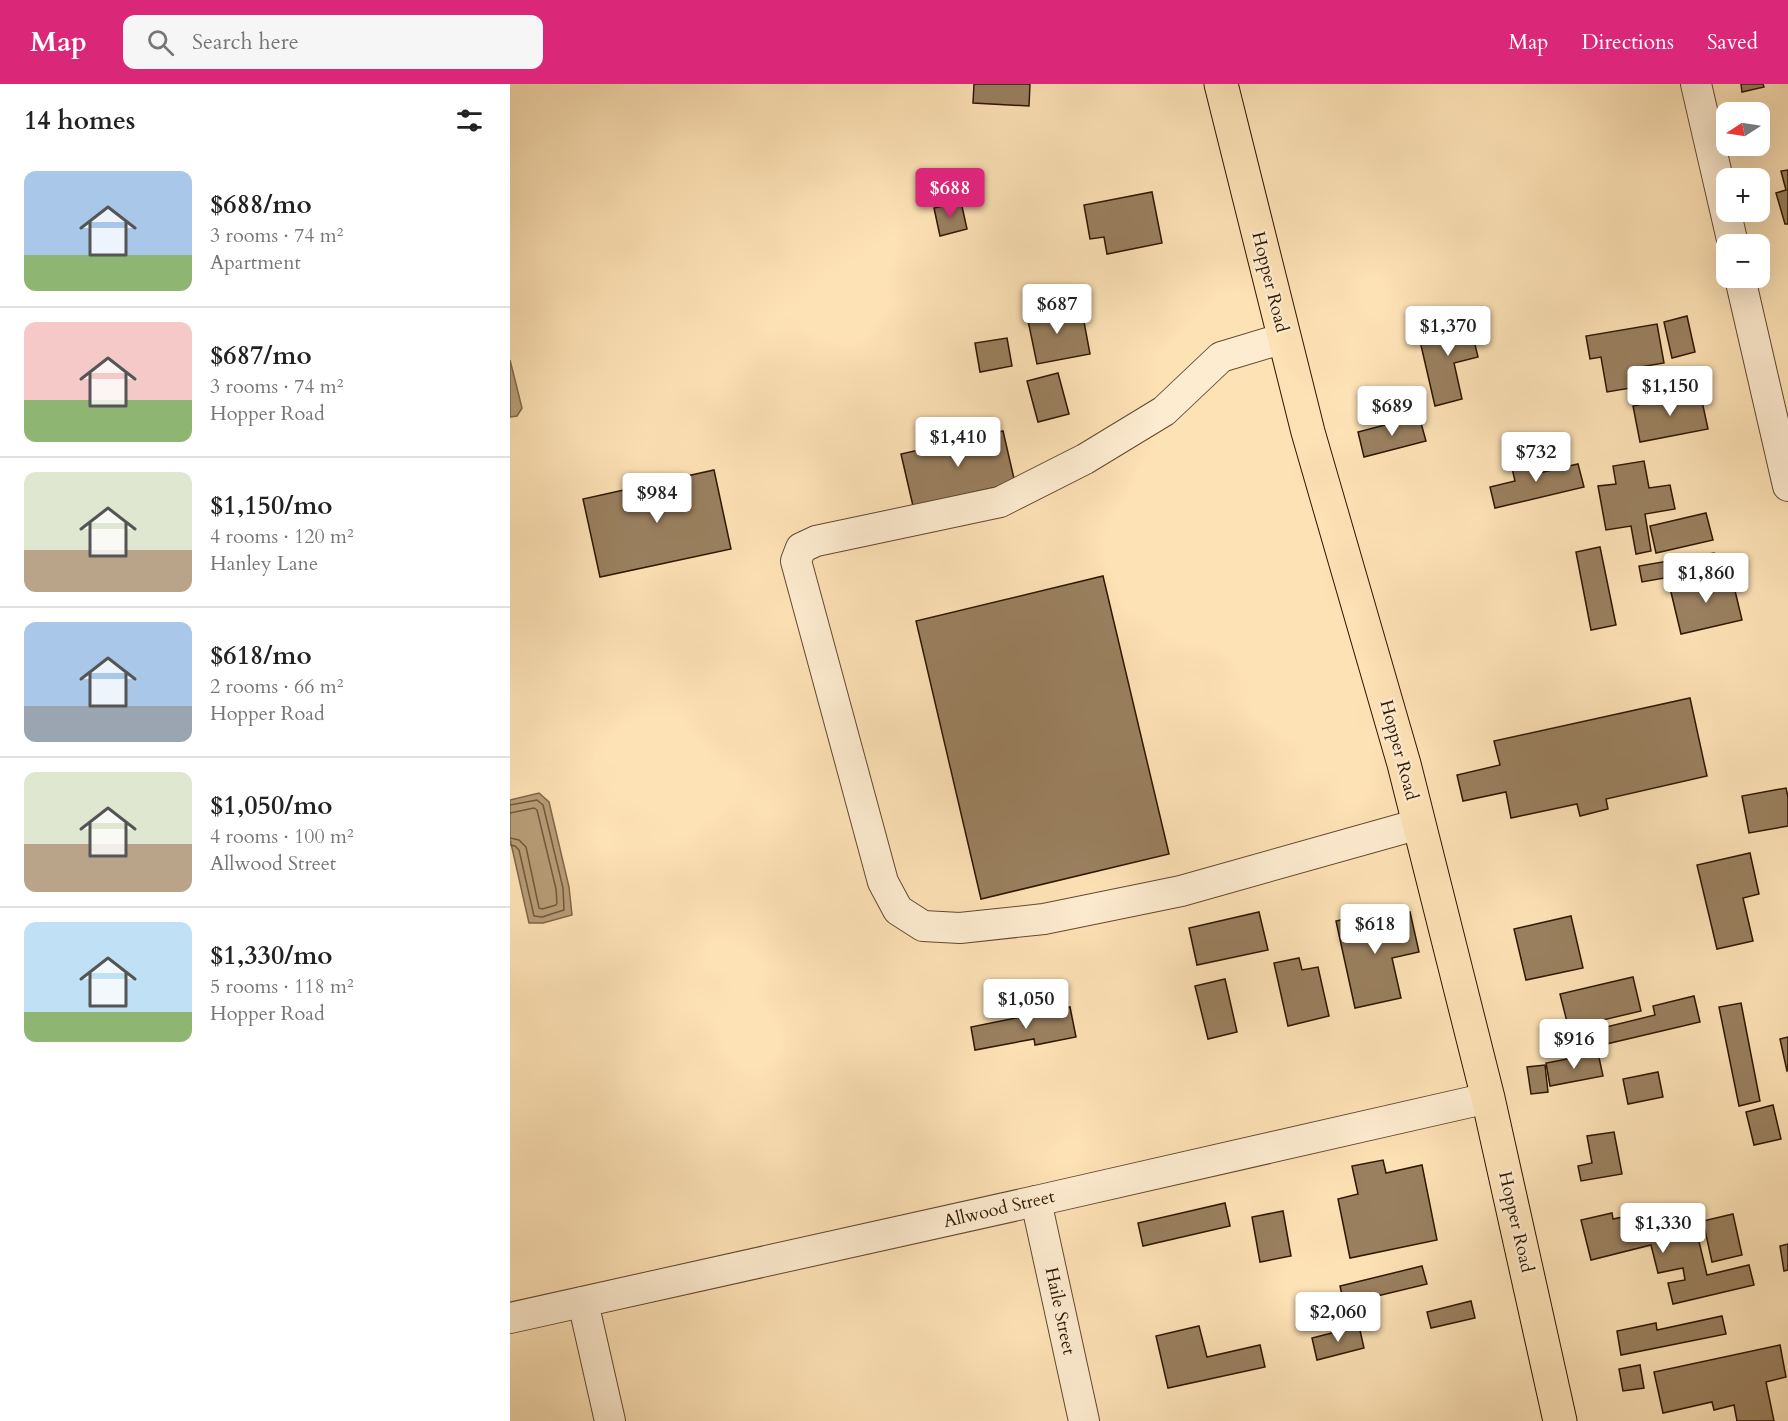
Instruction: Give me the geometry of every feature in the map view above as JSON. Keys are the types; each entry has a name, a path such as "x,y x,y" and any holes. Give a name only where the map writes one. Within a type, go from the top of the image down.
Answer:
{"main road":[{"name":"Hopper Road","path":"1221,84 1308,432 1404,764 1488,1098 1560,1421"}],"street":[{"path":"1696,84 1731,234"},
{"path":"1742,288 1788,486"},
{"path":"1284,338 1221,357 1164,411 1085,459 1000,502 816,542 801,548 796,561 883,882 898,910 923,926 960,928 1044,919 1181,891 1419,824"},
{"name":"Allwood Street","path":"510,1318 1488,1098"},
{"name":"Haile Street","path":"1036,1201 1084,1421"},
{"path":"583,1302 610,1421"}],"water":[{"path":"510,360 522,408 517,416 510,417"},
{"path":"539,793 549,802 569,887 572,915 543,923 529,923 510,839 510,800"}],"building":[{"path":"974,84 1030,84 1029,106 973,103"},
{"path":"1741,84 1763,84 1764,87 1742,92"},
{"path":"1788,170 1788,224 1785,224 1776,193 1786,190 1781,171"},
{"path":"1152,192 1162,243 1107,254 1104,237 1090,239 1084,205"},
{"path":"961,202 967,229 940,236 934,208"},
{"path":"1041,303 1044,318 1082,311 1090,354 1037,364 1025,306"},
{"path":"1468,315 1478,357 1454,363 1462,399 1435,406 1420,341 1433,338 1429,324"},
{"path":"1687,316 1695,352 1672,358 1664,322"},
{"path":"1657,324 1664,363 1634,368 1637,387 1607,392 1601,357 1590,359 1586,336"},
{"path":"1007,338 1012,366 980,372 975,343"},
{"path":"1058,373 1069,414 1038,422 1027,381"},
{"path":"1700,392 1708,429 1640,442 1633,406"},
{"path":"1419,416 1426,441 1364,457 1358,432"},
{"path":"1003,431 1015,483 913,506 901,454"},
{"path":"1535,457 1539,473 1578,464 1584,487 1495,508 1490,487 1515,481 1511,464"},
{"path":"1644,461 1649,488 1670,485 1675,509 1645,514 1651,551 1636,554 1631,526 1606,530 1598,486 1616,484 1613,466"},
{"path":"714,470 731,549 600,577 583,499"},
{"path":"1706,513 1713,540 1656,553 1650,526"},
{"path":"1600,547 1616,625 1591,630 1576,552"},
{"path":"1714,553 1716,569 1642,582 1639,566"},
{"path":"1731,574 1742,620 1681,634 1670,588"},
{"path":"1103,576 1169,854 981,899 916,621"},
{"path":"1690,698 1707,776 1606,799 1608,809 1580,816 1577,804 1511,818 1506,792 1463,801 1457,775 1500,765 1494,741"},
{"path":"1786,788 1788,826 1749,833 1742,796"},
{"path":"1750,853 1759,894 1743,898 1753,941 1717,949 1697,865"},
{"path":"1259,912 1268,950 1197,965 1189,928"},
{"path":"1410,912 1419,952 1392,958 1401,998 1355,1008 1336,921 1366,914 1367,921"},
{"path":"1571,916 1583,968 1526,980 1514,929"},
{"path":"1299,958 1302,970 1318,967 1329,1016 1288,1026 1274,963"},
{"path":"1633,977 1641,1011 1594,1022 1600,1048 1575,1054 1560,994"},
{"path":"1225,979 1237,1032 1208,1039 1195,986"},
{"path":"1694,996 1700,1022 1602,1045 1598,1029 1655,1015 1653,1006"},
{"path":"1741,1003 1760,1101 1739,1106 1719,1007"},
{"path":"1070,1007 1076,1037 1035,1045 1034,1039 975,1050 971,1027"},
{"path":"1788,1037 1788,1070 1787,1071 1780,1039"},
{"path":"1598,1053 1603,1076 1550,1086 1546,1063"},
{"path":"1545,1065 1548,1092 1531,1094 1527,1067"},
{"path":"1658,1072 1663,1097 1628,1104 1623,1079"},
{"path":"1773,1105 1781,1139 1754,1145 1746,1112"},
{"path":"1614,1132 1622,1174 1581,1181 1578,1166 1592,1163 1587,1136"},
{"path":"1383,1160 1386,1173 1422,1165 1437,1240 1350,1258 1338,1199 1358,1194 1352,1166"},
{"path":"1225,1203 1230,1226 1143,1246 1138,1223"},
{"path":"1283,1211 1291,1256 1260,1262 1252,1217"},
{"path":"1651,1211 1657,1237 1696,1229 1707,1275 1749,1265 1754,1285 1673,1304 1668,1283 1685,1280 1683,1268 1658,1273 1651,1245 1591,1260 1581,1220 1612,1213 1613,1219"},
{"path":"1733,1214 1742,1255 1712,1262 1703,1221"},
{"path":"1788,1244 1788,1270 1784,1271 1780,1246"},
{"path":"1422,1266 1427,1284 1344,1304 1340,1286"},
{"path":"1471,1301 1475,1318 1431,1328 1427,1312"},
{"path":"1722,1316 1726,1334 1621,1355 1617,1331 1656,1323 1657,1330"},
{"path":"1199,1326 1207,1357 1260,1345 1265,1367 1168,1388 1156,1336"},
{"path":"1359,1326 1364,1348 1317,1360 1312,1338"},
{"path":"1780,1345 1786,1377 1766,1382 1774,1421 1737,1421 1734,1405 1714,1410 1712,1402 1663,1413 1654,1372"},
{"path":"1640,1365 1644,1388 1623,1391 1619,1369"}]}
